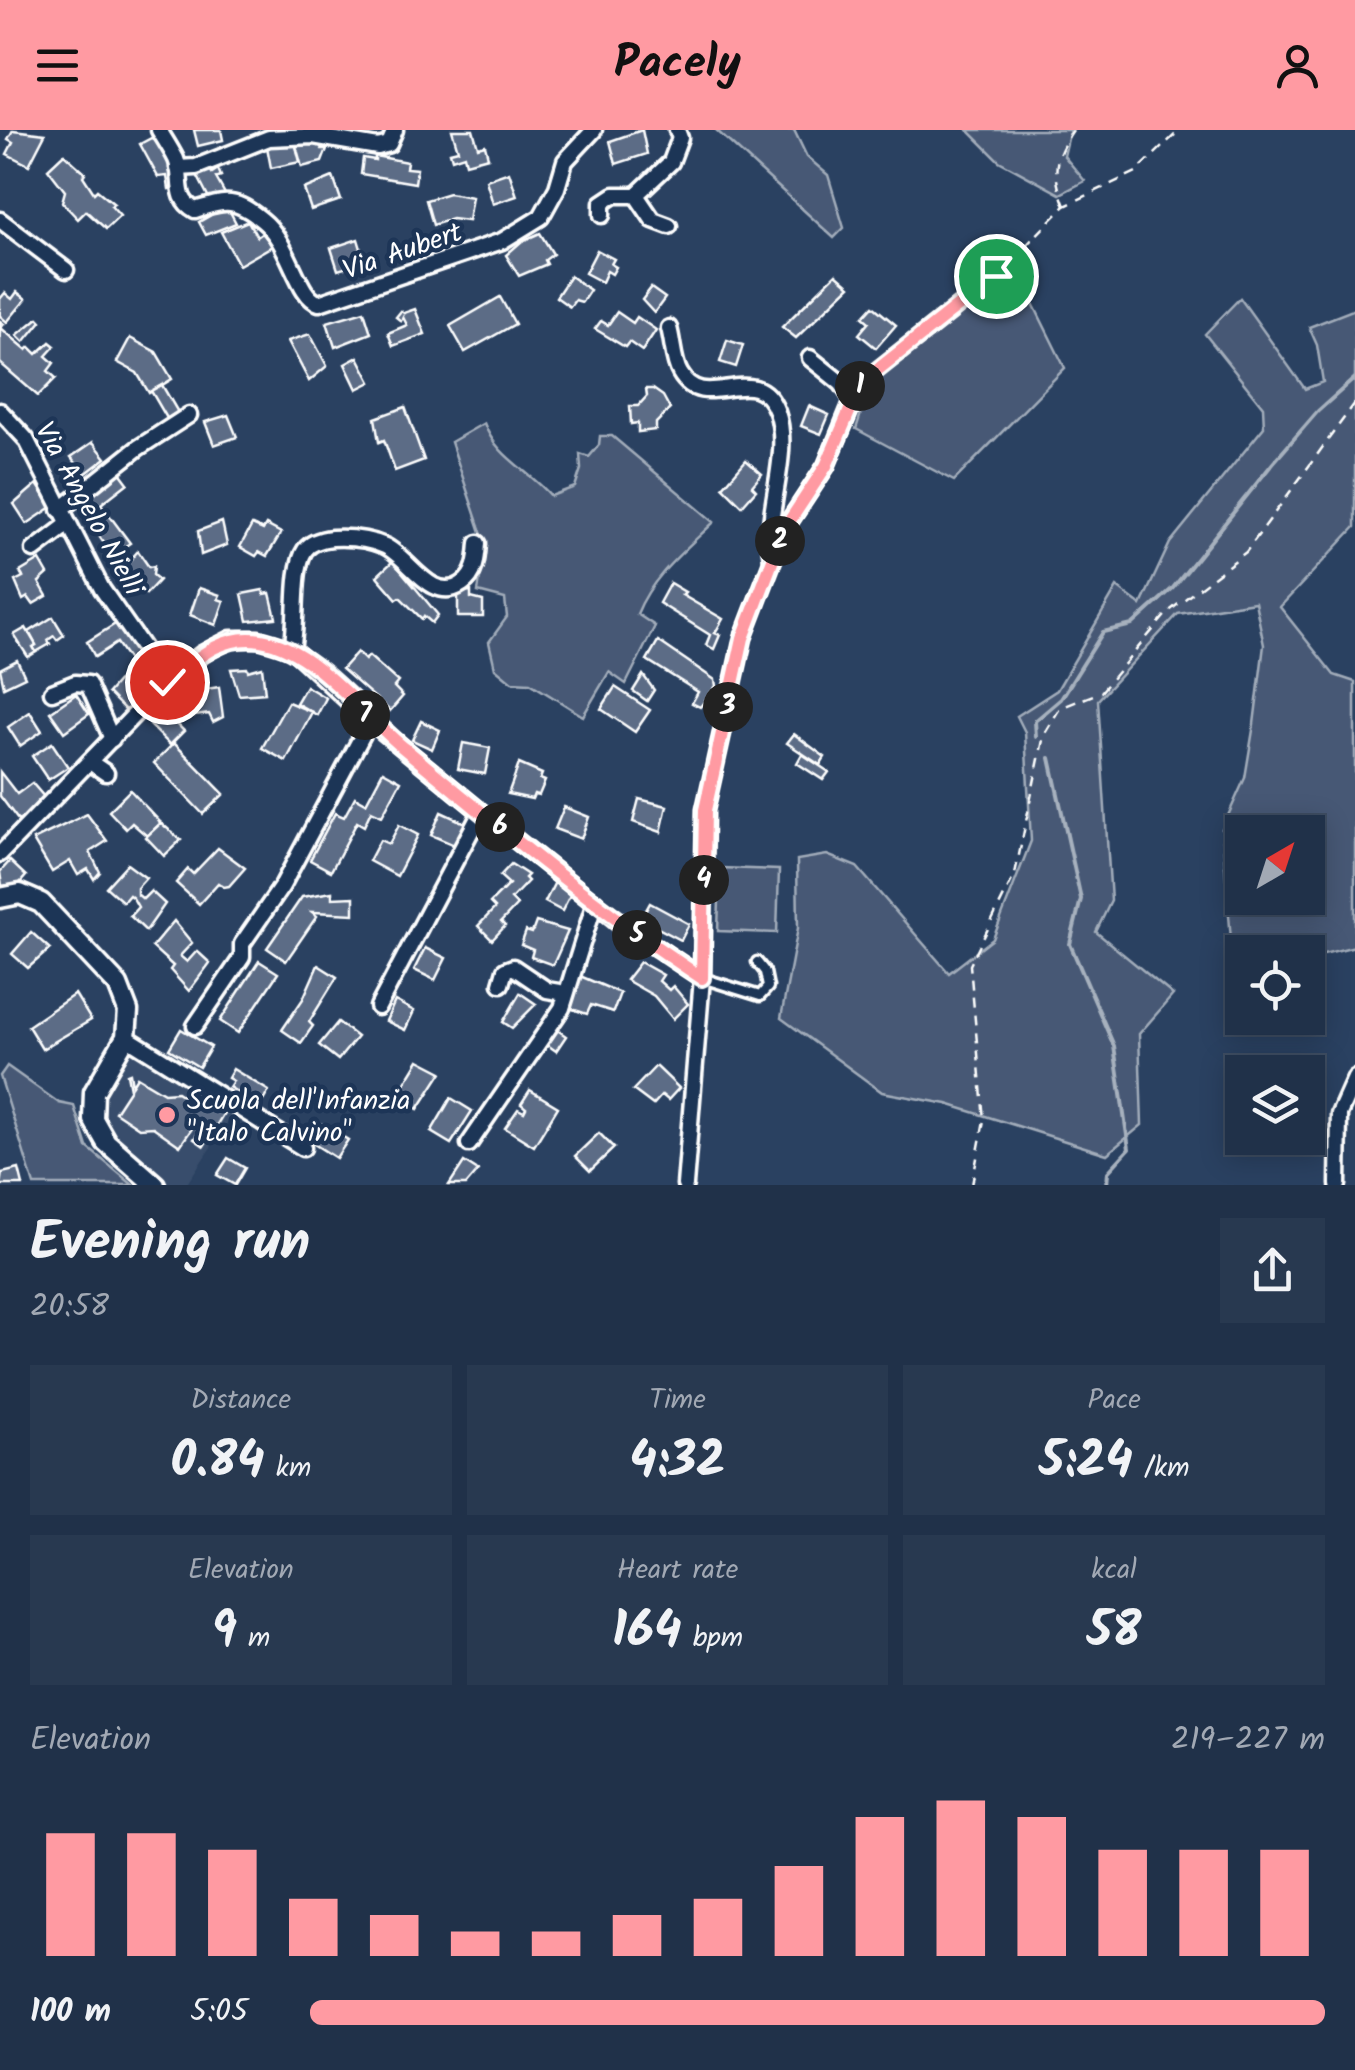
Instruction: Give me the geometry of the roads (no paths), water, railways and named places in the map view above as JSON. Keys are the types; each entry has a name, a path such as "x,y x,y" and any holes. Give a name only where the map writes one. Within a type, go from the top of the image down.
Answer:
{"street":[{"name":"Via Aubert","path":"160,130 178,168 180,196 187,206 195,210 227,202 241,203 282,239 304,294 319,303 524,230 541,217 557,188 565,161 594,130"},
{"path":"178,168 196,167 269,138 314,136 378,146 388,144 396,130"},
{"path":"602,215 602,202 614,194 636,195 671,162 680,138 677,130"},
{"path":"636,195 653,220 669,226"},
{"path":"0,220 66,270"},
{"path":"669,328 678,369 688,385 700,392 741,385 756,388 777,413 781,435 769,542 772,560"},
{"path":"685,1185 702,978 705,810 743,638 785,528 826,466 854,400 841,383 810,358"},
{"name":"Via Angelo Nielli","path":"0,411 26,438 102,589 167,682"},
{"path":"60,510 138,448 188,415"},
{"path":"34,550 68,525"},
{"path":"292,649 300,561 307,546 323,539 349,537 388,547 432,585 444,590 460,586 470,576 477,561 478,543"},
{"path":"0,854 167,682 202,654 231,639 260,639 292,649 370,721 622,926 702,978"},
{"path":"52,692 74,683 88,684 112,739"},
{"path":"195,1026 242,957 242,944 282,886 370,721"},
{"path":"90,762 106,773"},
{"path":"378,1007 481,812"},
{"path":"0,898 20,894 41,903 118,984 128,1011 126,1037 94,1092 93,1119 106,1142 155,1185"},
{"path":"469,1144 562,1008 595,902"},
{"path":"501,984 505,970 514,967 547,990 565,993"},
{"path":"126,1037 299,1153"},
{"path":"1338,1185 1339,1114 1355,1078"}],"lane":[{"path":"702,978 760,996 768,987 757,962"}],"waterway":[{"path":"1036,737 1035,721 1061,699 1103,632 1132,625 1173,588 1318,411 1355,378"},
{"path":"1050,758 1081,899 1070,944 1114,1046 1129,1149 1108,1172 1107,1185"}],"place":[{"name":"Scuola dell'Infanzia \"Italo Calvino\"","path":"167,1115"}]}
